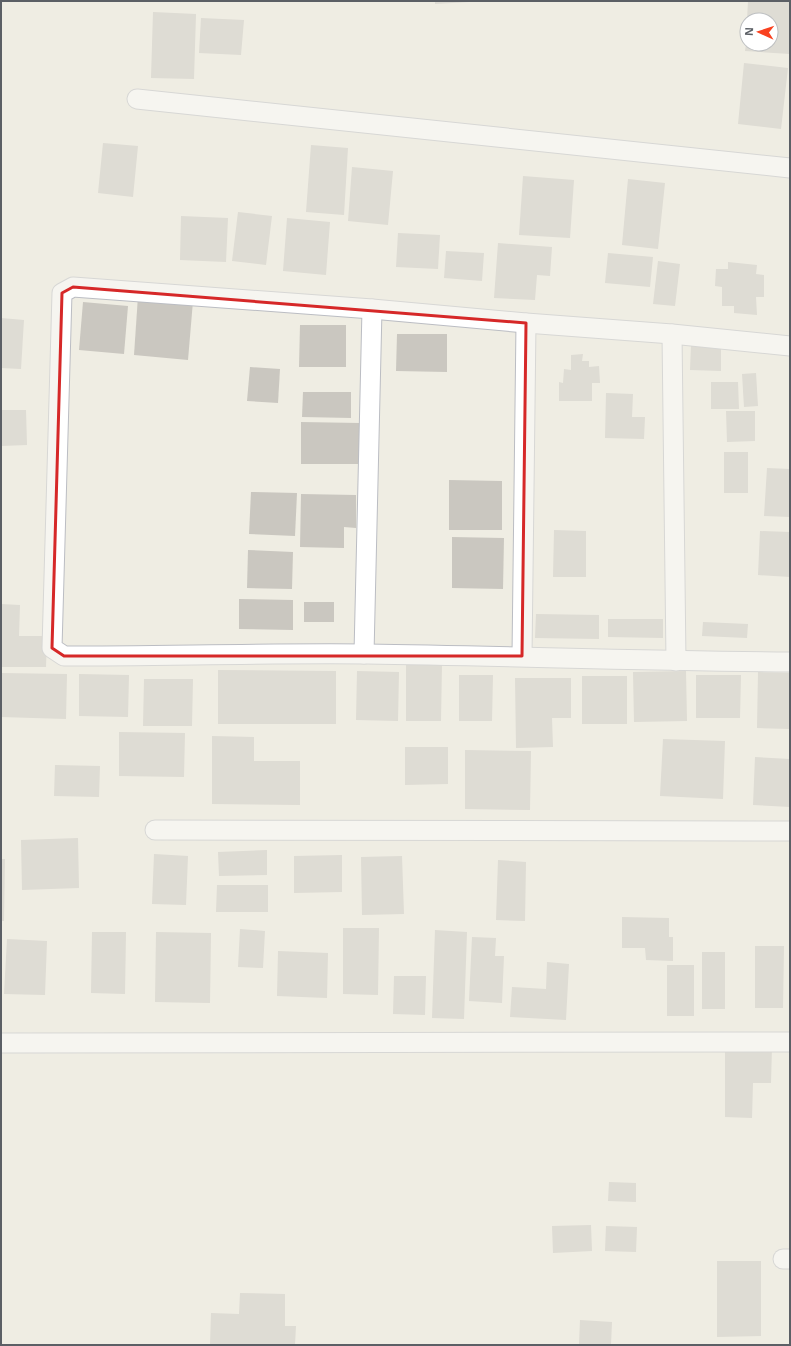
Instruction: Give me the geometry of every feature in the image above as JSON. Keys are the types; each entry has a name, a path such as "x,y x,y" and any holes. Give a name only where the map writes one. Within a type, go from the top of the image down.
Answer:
{"street":[{"path":"137,99 790,168"},
{"path":"790,346 672,334 372,309 73,287 62,293 52,648 64,656 364,654 790,662"},
{"path":"364,654 372,309"},
{"path":"522,656 526,323"},
{"path":"672,334 676,661"},
{"path":"155,830 790,831"},
{"path":"1,1043 790,1042"}],"highlighted area":[{"path":"73,287 526,323 522,656 64,656 52,648 62,293"}],"building":[{"path":"435,1 469,1 469,2 435,4"},
{"path":"748,1 790,1 790,54 760,52 779,52 779,12 747,12"},
{"path":"153,12 196,14 194,79 151,78"},
{"path":"201,18 244,20 241,55 199,53"},
{"path":"744,63 788,68 781,129 738,124"},
{"path":"103,143 138,146 133,197 98,193"},
{"path":"311,145 348,148 344,215 306,212"},
{"path":"352,167 393,171 388,225 348,221"},
{"path":"523,176 574,180 570,238 519,235"},
{"path":"628,179 665,183 658,249 622,245"},
{"path":"238,212 272,216 266,265 232,261"},
{"path":"181,216 228,218 226,262 180,260"},
{"path":"287,218 330,222 326,275 283,271"},
{"path":"398,233 440,235 438,269 396,267"},
{"path":"498,243 552,247 550,276 537,275 535,300 494,298"},
{"path":"446,251 484,253 482,281 444,278"},
{"path":"608,253 653,257 650,287 605,283"},
{"path":"658,261 680,264 675,306 653,304"},
{"path":"728,262 757,265 756,274 764,275 764,297 756,297 757,315 734,313 734,306 722,306 722,287 715,286 716,269 728,269"},
{"path":"138,296 193,301 188,360 134,355"},
{"path":"83,302 128,306 124,354 79,350"},
{"path":"1,318 24,320 21,369 1,368"},
{"path":"300,325 346,325 346,367 299,367"},
{"path":"397,334 447,334 447,372 396,371"},
{"path":"691,345 721,345 721,371 690,370"},
{"path":"583,354 582,361 589,361 589,367 599,366 600,383 592,383 592,401 559,401 559,382 563,383 564,369 571,370 571,355"},
{"path":"250,367 280,369 278,403 247,401"},
{"path":"756,373 758,406 744,407 742,374"},
{"path":"711,382 738,382 739,409 711,409"},
{"path":"303,392 351,392 351,418 302,417"},
{"path":"606,393 633,394 632,417 645,417 644,439 605,438"},
{"path":"1,410 26,410 27,445 1,446"},
{"path":"726,411 755,411 755,441 727,442"},
{"path":"301,422 360,423 360,464 301,464"},
{"path":"724,452 748,452 748,493 724,493"},
{"path":"767,468 790,469 790,517 764,516"},
{"path":"449,480 502,481 502,530 449,530"},
{"path":"251,492 297,493 295,536 249,534"},
{"path":"301,494 356,495 356,528 344,527 344,548 300,547"},
{"path":"554,530 586,531 586,577 553,577"},
{"path":"760,531 790,532 790,577 758,575"},
{"path":"452,537 504,538 503,589 452,588"},
{"path":"248,550 293,552 292,589 247,588"},
{"path":"239,599 293,600 293,630 239,629"},
{"path":"304,602 334,602 334,622 304,622"},
{"path":"1,604 20,605 19,636 47,636 46,667 1,667"},
{"path":"536,614 599,615 599,639 535,638"},
{"path":"608,619 663,619 663,638 608,637"},
{"path":"703,622 748,624 747,638 702,636"},
{"path":"406,663 442,663 441,721 406,721"},
{"path":"218,670 336,671 336,724 218,724"},
{"path":"357,671 399,672 398,721 356,720"},
{"path":"686,671 687,721 634,722 633,672"},
{"path":"758,672 790,673 790,729 757,728"},
{"path":"1,673 67,674 66,719 1,717"},
{"path":"79,674 129,675 128,717 79,716"},
{"path":"459,675 493,675 492,721 459,721"},
{"path":"696,675 741,675 740,718 696,718"},
{"path":"582,676 627,676 627,724 582,724"},
{"path":"515,678 571,678 571,718 552,718 553,747 516,748"},
{"path":"144,679 193,679 192,726 143,726"},
{"path":"119,732 185,733 184,777 119,776"},
{"path":"212,736 254,737 254,761 300,761 300,805 212,804"},
{"path":"663,739 725,741 723,799 660,796"},
{"path":"405,747 448,747 448,784 405,785"},
{"path":"465,750 531,751 530,810 465,809"},
{"path":"755,757 790,759 790,807 753,805"},
{"path":"55,765 100,766 99,797 54,796"},
{"path":"78,838 79,888 22,890 21,840"},
{"path":"267,850 267,875 219,876 218,852"},
{"path":"154,854 188,856 186,905 152,904"},
{"path":"342,855 342,892 294,893 294,856"},
{"path":"402,856 404,914 362,915 361,857"},
{"path":"1,859 5,859 4,921 1,921"},
{"path":"498,860 526,862 525,921 496,920"},
{"path":"217,885 268,885 268,912 216,912"},
{"path":"622,917 669,918 669,937 673,937 673,961 646,960 645,948 622,948"},
{"path":"343,928 379,928 378,995 343,994"},
{"path":"240,929 265,931 263,968 238,967"},
{"path":"435,930 467,932 464,1019 432,1018"},
{"path":"92,932 126,932 125,994 91,993"},
{"path":"156,932 211,933 210,1003 155,1002"},
{"path":"472,937 496,938 495,956 504,956 502,1003 469,1001"},
{"path":"7,939 47,941 45,995 4,994"},
{"path":"755,946 784,946 783,1008 755,1008"},
{"path":"278,951 328,953 327,998 277,996"},
{"path":"702,952 725,952 725,1009 702,1009"},
{"path":"547,962 569,964 566,1020 510,1017 512,987 546,989"},
{"path":"667,965 694,965 694,1016 667,1016"},
{"path":"394,976 426,976 425,1015 393,1014"},
{"path":"725,1047 772,1047 771,1083 753,1083 752,1118 725,1117"},
{"path":"609,1182 636,1183 636,1202 608,1201"},
{"path":"591,1225 592,1251 553,1253 552,1226"},
{"path":"606,1226 637,1227 636,1252 605,1251"},
{"path":"717,1261 761,1261 761,1336 717,1337"},
{"path":"240,1293 285,1294 285,1326 296,1326 295,1345 210,1345 211,1313 239,1314"},
{"path":"580,1320 612,1322 611,1345 579,1345"}]}
